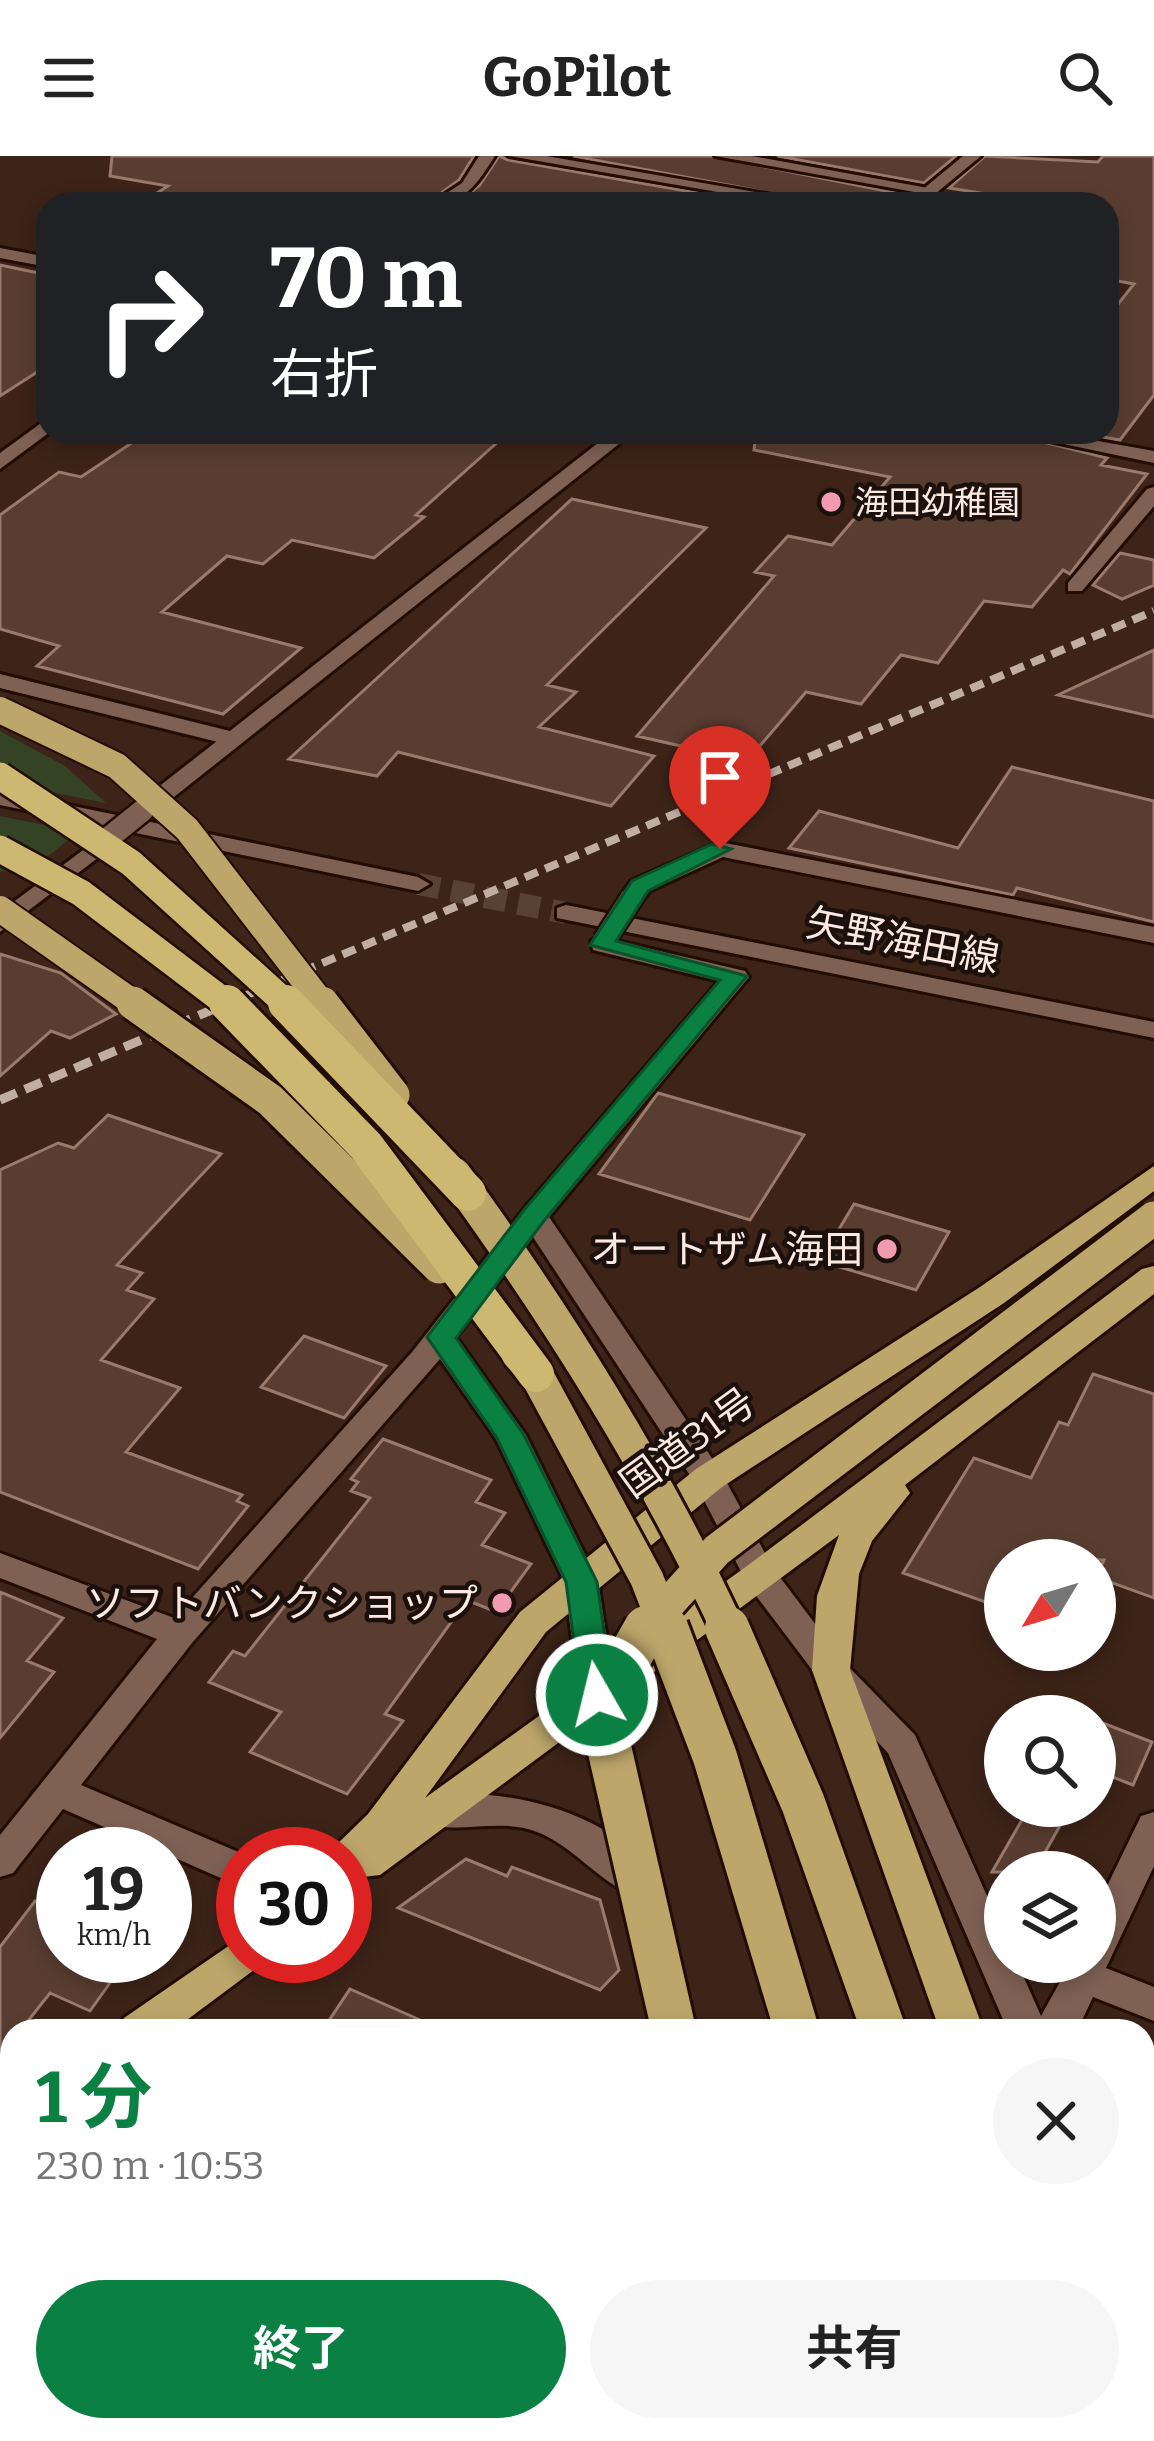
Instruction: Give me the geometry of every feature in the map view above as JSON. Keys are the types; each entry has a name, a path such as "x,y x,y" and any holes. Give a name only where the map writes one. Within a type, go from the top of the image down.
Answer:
{"highway":[{"path":"0,710 117,766 187,829 468,1193 588,1366 686,1540 796,1774 880,2019"},
{"path":"0,776 147,872 226,941 468,1193"},
{"path":"0,849 86,892 160,945 257,1033 335,1114 451,1254 536,1374 647,1579 715,1757 793,2019"},
{"path":"5,911 270,1100 400,1225 536,1374"},
{"name":"国道31号","path":"372,1836 533,1622 709,1478 992,1295 1154,1176"},
{"path":"671,2019 606,1734 607,1695 622,1664 663,1607 717,1550 1154,1218"},
{"path":"372,1859 760,1576 1154,1277"},
{"path":"959,2019 831,1670 838,1566 872,1512 1002,1388"},
{"path":"156,2019 216,1974"}],"street":[{"path":"458,192 468,186 487,156"},
{"path":"517,156 742,192"},
{"path":"723,156 931,190"},
{"path":"928,192 974,156"},
{"path":"0,253 36,260"},
{"path":"0,463 36,434"},
{"path":"5,911 106,840 609,444"},
{"path":"1080,444 1154,458"},
{"path":"1075,587 1154,493"},
{"path":"0,681 234,739"},
{"path":"0,798 418,884"},
{"path":"0,1862 60,1792 180,1634 441,1337 534,1216 736,976 602,945 640,886 720,849 1154,935"},
{"name":"矢野海田線","path":"566,914 1154,1030"},
{"path":"534,1216 709,1478 760,1576 831,1670 902,1745 1023,2019"},
{"path":"441,1337 510,1435 581,1582 597,1695 661,2019"},
{"path":"0,1564 180,1634"},
{"path":"60,1792 216,1859"},
{"path":"436,1812 477,1806 533,1812 585,1835 634,1879"},
{"path":"1116,1907 1154,1827"},
{"path":"1116,1980 1154,2004"},
{"path":"1063,2019 1080,1983"}],"green space":[{"path":"0,731 65,766 106,803 0,782"},
{"path":"0,816 78,832 41,862 0,872"}],"building":[{"path":"112,156 474,156 459,180 442,192 159,192 168,186 110,176"},
{"path":"499,156 692,192 471,192"},
{"path":"573,156 711,156 891,192 765,192"},
{"path":"777,156 956,156 924,183"},
{"path":"985,156 1098,162 1103,156 1154,156 1154,395 1120,440 1119,303 1134,284 1119,281 1119,192 949,188"},
{"path":"0,265 36,272 36,373 0,396"},
{"path":"130,444 496,444 416,515 424,517 374,558 292,540 263,564 227,556 162,612 301,648 223,714 37,666 59,646 0,629 0,515 59,472 81,477"},
{"path":"755,444 1051,444 1107,458 1101,465 1147,474 1070,574 1063,570 1032,607 984,601 938,663 901,655 861,704 806,692 747,761 637,736 774,576 755,572 788,536 832,545 890,477 754,450"},
{"path":"572,499 706,528 547,685 576,692 539,727 654,756 611,806 398,752 377,776 289,759"},
{"path":"1120,553 1154,560 1154,585 1122,599 1093,585"},
{"path":"1154,650 1154,717 1058,695"},
{"path":"1012,767 1154,801 1154,922 1017,888 1013,895 789,848 819,811 958,848"},
{"path":"0,954 61,973 116,1014 70,1038 51,1031 0,1076"},
{"path":"658,1093 804,1135 750,1220 599,1174"},
{"path":"108,1115 221,1154 117,1265 142,1273 127,1290 154,1299 101,1360 180,1388 126,1452 242,1495 237,1501 248,1506 198,1569 0,1492 0,1170 58,1143 74,1148"},
{"path":"854,1204 949,1232 916,1290 820,1261"},
{"path":"304,1336 386,1366 344,1418 261,1387"},
{"path":"1093,1374 1154,1394 1154,1598 1116,1584 1116,1539 984,1539 984,1602 903,1573 974,1458 1031,1478 1059,1422 1068,1425"},
{"path":"383,1439 491,1480 476,1502 505,1513 482,1545 531,1564 496,1612 467,1600 385,1714 403,1721 347,1794 250,1752 281,1712 209,1682 233,1651 245,1656 370,1498 351,1491 358,1482 351,1479"},
{"path":"0,1592 63,1618 27,1661 54,1672 0,1738"},
{"path":"1116,1728 1152,1742 1133,1785 1116,1778"},
{"path":"1018,1827 1059,1827 1046,1851 1004,1851"},
{"path":"466,1859 507,1876 512,1867 600,1900 619,1970 600,1990 398,1908"},
{"path":"35,1901 36,1983 110,1983 90,2011 50,1993 29,2019 0,2019 0,1947"},
{"path":"350,1989 418,2019 330,2019"}],"tunnel":[{"path":"418,884 566,913"}],"railway":[{"path":"221,1006 1154,611"},
{"path":"0,1100 228,1003"}],"place":[{"name":"海田幼稚園","path":"831,502"},
{"name":"オートザム海田","path":"887,1249"},
{"name":"ソフトバンクショップ","path":"502,1603"}],"route":[{"path":"597,1695 581,1582 510,1435 441,1337 534,1216 736,976 602,945 640,886 720,849"}]}
